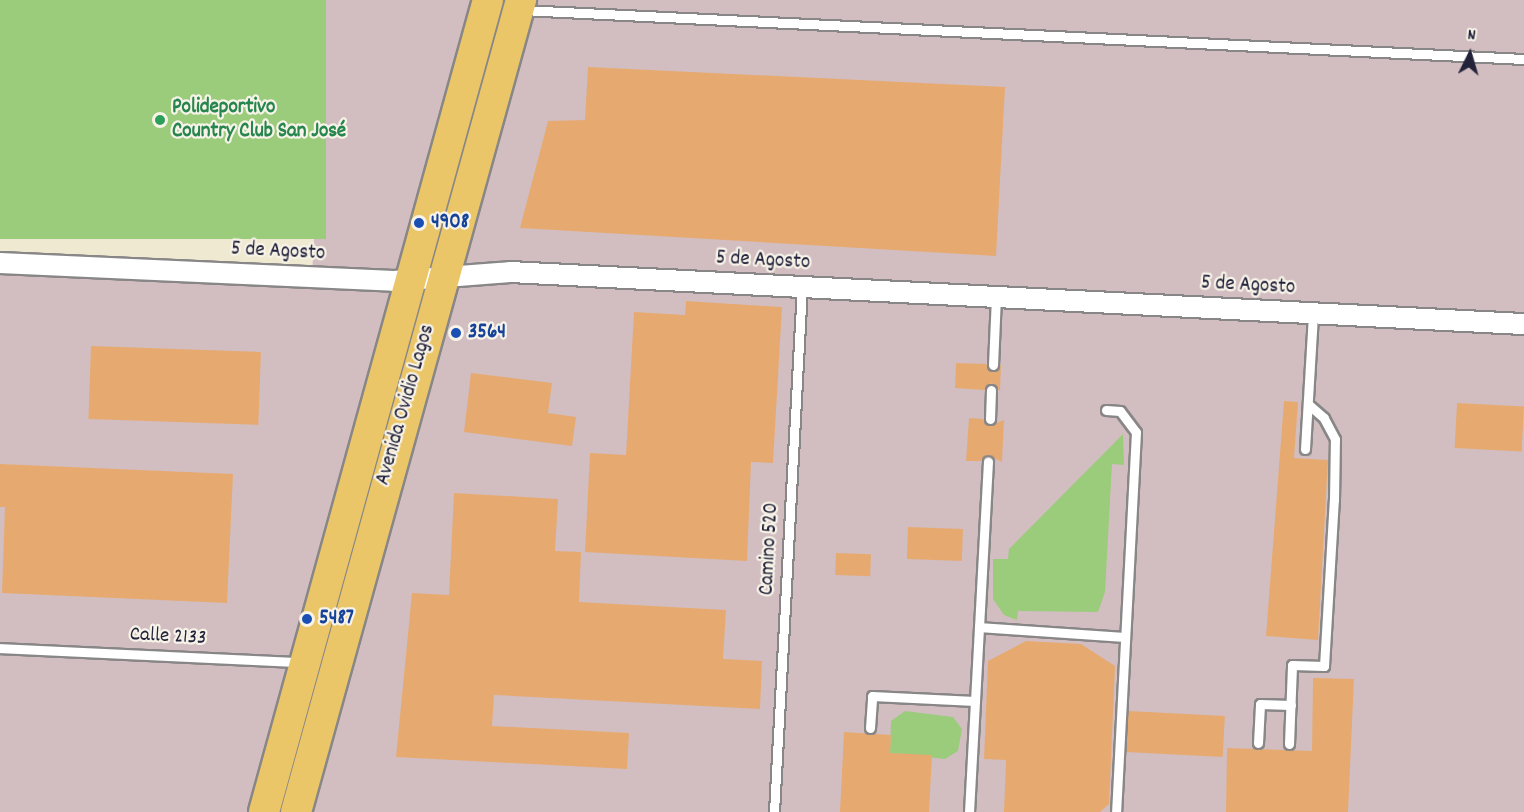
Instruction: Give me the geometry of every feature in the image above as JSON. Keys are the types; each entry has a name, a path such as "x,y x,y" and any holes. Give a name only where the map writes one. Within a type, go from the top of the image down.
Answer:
{"main road":[{"name":"Avenida Ovidio Lagos","path":"264,812 320,663 442,276 503,5"},
{"name":"Avenida Ovidio Lagos","path":"296,812 320,663 411,281 503,5"}],"street":[{"name":"5 de Agosto","path":"0,263 411,281 442,276 510,272 1524,324"}],"lane":[{"path":"503,5 1524,59"},
{"name":"Camino 520","path":"774,812 802,287"},
{"path":"993,365 996,297"},
{"path":"1305,449 1313,313"},
{"path":"990,419 991,390"},
{"path":"1289,744 1292,665 1324,666 1336,468 1335,439 1324,418 1308,404"},
{"path":"1106,410 1120,411 1136,432 1116,812"},
{"path":"969,812 988,462"},
{"path":"979,627 1124,637"},
{"name":"Calle 2133","path":"0,648 320,663"},
{"path":"870,728 872,696 975,701"},
{"path":"1258,743 1260,704 1291,705"}],"shaded area":[{"path":"326,0 1524,0 1524,812 0,812 0,263 312,277"}],"green space":[{"name":"Polideportivo Country Club San José","path":"0,0 326,0 326,239 0,239"},
{"path":"1123,434 1124,465 1112,464 1105,592 1098,612 1018,611 1017,620 1004,615 993,599 993,559 1008,559 1009,549"},
{"path":"905,711 953,717 962,729 958,751 945,759 890,753 891,721"}],"building":[{"path":"588,67 1005,87 996,256 520,228 548,121 585,120"},
{"path":"686,301 782,307 773,463 751,462 747,561 585,552 590,453 626,455 634,312 685,315"},
{"path":"91,346 261,352 258,425 88,419"},
{"path":"956,363 986,364 992,372 1001,365 1000,391 992,383 984,390 955,388"},
{"path":"471,373 552,383 548,413 576,417 572,446 464,432"},
{"path":"1284,401 1298,402 1294,458 1328,460 1318,640 1266,636"},
{"path":"1457,403 1524,407 1522,451 1455,448"},
{"path":"969,418 983,419 989,426 1004,420 1002,462 988,455 981,461 966,461"},
{"path":"0,464 233,474 227,603 2,593 5,507 0,507"},
{"path":"454,493 558,499 555,551 581,552 579,602 726,610 723,659 762,661 760,709 494,695 492,726 629,733 627,769 396,757 412,593 449,595"},
{"path":"908,527 963,529 962,561 907,559"},
{"path":"836,553 871,554 870,576 835,575"},
{"path":"1026,641 1081,644 1115,666 1109,804 1100,812 1004,812 1006,760 984,759 988,661"},
{"path":"1313,678 1354,679 1348,812 1226,812 1227,748 1312,751"},
{"path":"1128,711 1225,716 1223,757 1126,752"},
{"path":"844,732 891,735 890,753 932,755 929,812 840,812"}],"place":[{"name":"Polideportivo Country Club San José","path":"160,120"},
{"name":"4908","path":"419,223"},
{"name":"3564","path":"456,333"},
{"name":"5487","path":"307,619"}]}
